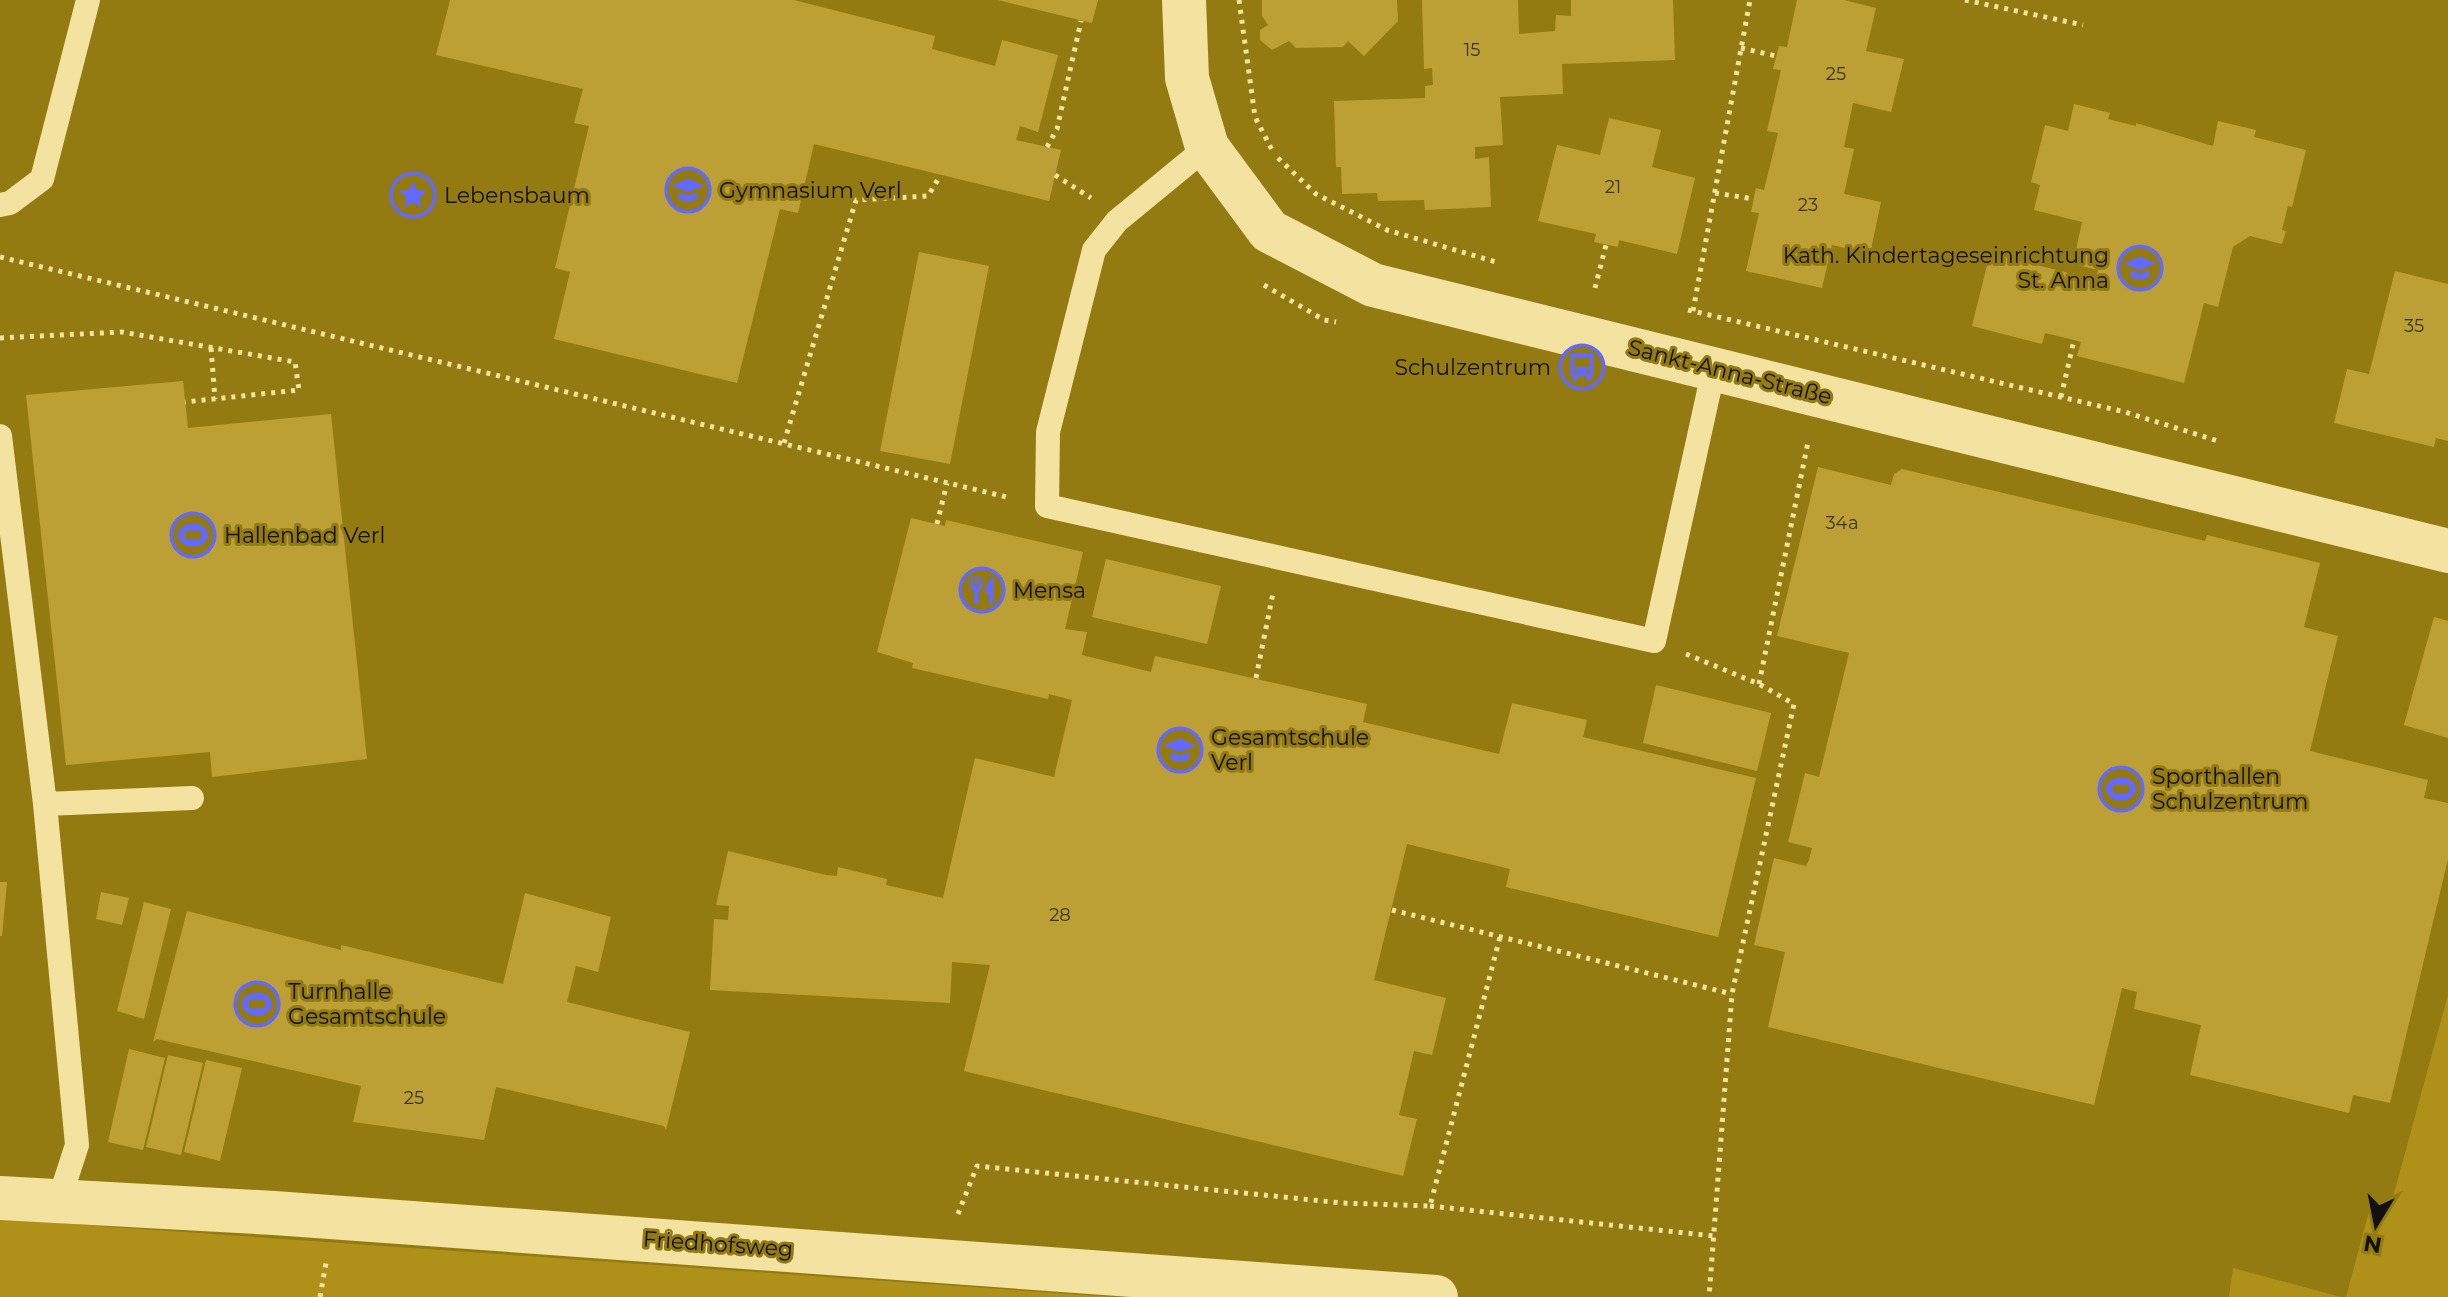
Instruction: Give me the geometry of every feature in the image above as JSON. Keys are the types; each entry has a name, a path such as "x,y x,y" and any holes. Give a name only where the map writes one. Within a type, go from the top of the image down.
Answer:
{"street":[{"name":"Sankt-Anna-Straße","path":"1184,0 1187,78 1207,147 1269,231 1373,285 2448,551"},
{"name":"Friedhofsweg","path":"32,1202 274,1213 1436,1297"}],"lane":[{"path":"0,205 10,203 42,179 88,0"},
{"path":"1207,147 1117,221 1094,250 1048,432 1047,506 1654,641 1714,368"},
{"path":"0,436 45,804 77,1145 65,1182 32,1202"},
{"path":"45,804 192,798"}],"path":[{"path":"1239,0 1255,117 1274,153 1316,194 1387,230 1500,264"},
{"path":"1693,311 1750,0"},
{"path":"1965,0 1987,2 2083,25"},
{"path":"1047,147 1057,129 1081,21"},
{"path":"1741,48 1776,56"},
{"path":"784,443 856,200 928,196 940,176"},
{"path":"1715,193 1754,199"},
{"path":"1595,288 1606,245"},
{"path":"0,257 1047,506"},
{"path":"1582,285 1609,291"},
{"path":"1679,308 2125,412"},
{"path":"0,338 122,332 295,362 299,390 185,402"},
{"path":"2061,397 2074,340"},
{"path":"211,348 215,399"},
{"path":"1759,684 1818,393"},
{"path":"937,524 947,483"},
{"path":"1256,678 1281,558"},
{"path":"1654,641 1759,684 1794,704 1732,994 1709,1297"},
{"path":"1392,910 1732,994"},
{"path":"1430,1206 1500,937"},
{"path":"940,1260 977,1166 1342,1203 1430,1206 1714,1236"}],"shaded area":[{"path":"2448,995 2448,1297 2346,1297 2370,1208 2389,1212"},
{"path":"0,1217 83,1225 1113,1297 0,1297"},
{"path":"2233,1268 2341,1297 2229,1297"}],"building":[{"name":"Gymnasium Verl","path":"450,0 794,0 935,36 932,49 995,66 1002,40 1058,55 1038,132 1020,126 1016,140 1061,150 1049,201 814,144 798,213 780,209 737,383 554,339 570,272 555,268 589,126 574,123 583,89 436,55"},
{"path":"998,0 1098,0 1092,23"},
{"path":"1262,0 1397,0 1398,21 1364,56 1348,41 1343,47 1296,48 1289,41 1272,50 1260,40 1260,30 1268,25 1262,16"},
{"path":"1422,0 1518,0 1519,34 1555,31 1556,15 1571,16 1571,0 1673,0 1675,60 1562,64 1563,94 1500,97 1503,145 1475,147 1475,159 1489,157 1491,207 1425,210 1424,200 1378,201 1377,193 1342,194 1341,167 1336,167 1334,101 1425,98 1425,86 1433,85 1432,68 1424,69"},
{"path":"1797,0 1844,0 1876,8 1866,51 1904,59 1891,112 1853,103 1844,147 1854,149 1844,194 1881,202 1870,254 1832,245 1822,288 1746,271 1759,213 1751,212 1756,188 1764,190 1778,133 1767,131 1781,70 1773,69 1779,46 1787,47"},
{"path":"2074,104 2110,113 2108,119 2136,126 2136,123 2213,146 2218,121 2256,130 2254,137 2306,150 2292,207 2288,206 2282,244 2250,236 2233,247 2218,307 2204,303 2184,383 2077,356 2081,342 2074,340 2045,333 2042,344 1972,326 1990,253 2096,280 2098,270 2073,264 2082,222 2034,210 2040,185 2031,182 2045,125 2068,131"},
{"path":"1609,118 1661,130 1652,167 1695,178 1677,254 1619,240 1618,247 1594,242 1596,234 1538,221 1557,145 1600,155"},
{"path":"919,252 989,266 950,464 880,451"},
{"path":"2395,271 2448,284 2448,441 2436,438 2434,447 2334,423 2347,369 2369,374"},
{"name":"Hallenbad Verl","path":"183,381 188,428 331,414 367,759 212,777 210,752 66,765 26,395"},
{"name":"Sporthallen Schulzentrum","path":"1818,467 1891,485 1894,474 1902,469 2205,541 2207,535 2320,563 2304,627 2338,636 2310,751 2428,780 2424,798 2448,803 2448,859 2390,1103 2353,1095 2349,1113 2190,1075 2201,1025 2134,1009 2137,992 2122,988 2094,1105 1768,1027 1785,952 1754,945 1774,858 1806,866 1809,860 1812,848 1788,842 1805,773 1819,777 1849,653 1777,636"},
{"path":"911,518 945,526 946,520 1083,552 1065,629 1087,632 1082,655 1151,672 1155,656 1367,704 1363,722 1499,754 1512,703 1587,720 1583,737 1756,778 1718,937 1506,887 1510,869 1407,844 1374,980 1446,998 1432,1055 1414,1051 1399,1115 1417,1119 1403,1176 964,1071 990,965 952,962 950,1003 710,990 714,919 728,920 729,906 716,905 728,851 826,875 837,876 838,867 887,879 886,885 943,898 975,758 1054,777 1072,700 1049,694 1048,699 912,668 913,663 877,652"},
{"path":"1106,559 1221,586 1207,644 1092,617"},
{"path":"2434,617 2448,621 2448,738 2404,725"},
{"path":"1656,685 1771,713 1757,771 1643,743"},
{"path":"0,882 7,882 2,936 0,936"},
{"path":"101,892 129,898 122,925 96,919"},
{"path":"525,893 611,917 598,972 576,966 567,1002 690,1032 666,1130 664,1126 496,1087 484,1140 353,1122 361,1086 157,1039 153,1042 187,911 341,950 341,945 503,984"},
{"path":"144,902 171,909 144,1019 117,1011"},
{"path":"129,1049 165,1058 143,1150 108,1142"},
{"path":"168,1055 203,1063 181,1155 146,1147"},
{"path":"206,1060 242,1068 220,1161 184,1152"}],"place":[{"name":"Gymnasium Verl","path":"688,190"},
{"name":"Lebensbaum","path":"413,195"},
{"name":"Kath. Kindertageseinrichtung St. Anna","path":"2140,268"},
{"name":"Schulzentrum","path":"1582,367"},
{"name":"Hallenbad Verl","path":"193,535"},
{"name":"Mensa","path":"982,590"},
{"name":"Gesamtschule Verl","path":"1180,750"},
{"name":"Sporthallen Schulzentrum","path":"2121,789"},
{"name":"Turnhalle Gesamtschule","path":"257,1004"}]}
